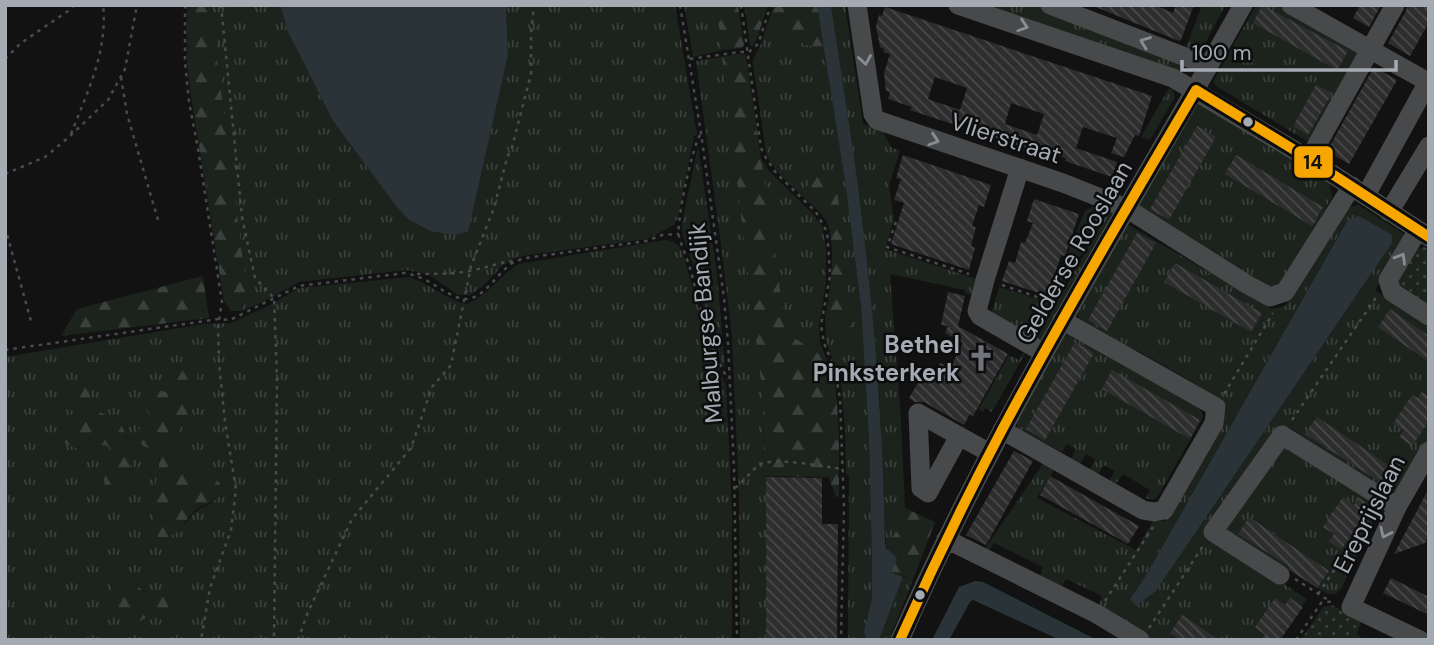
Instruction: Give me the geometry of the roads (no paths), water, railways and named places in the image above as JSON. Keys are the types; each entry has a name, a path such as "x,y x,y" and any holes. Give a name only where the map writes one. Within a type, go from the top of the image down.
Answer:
{"street":[{"name":"Vlierstraat","path":"857,5 873,114 877,120 1063,183 1126,208 1248,285 1278,294 1359,190"},
{"path":"958,5 1173,78 1359,190 1423,233 1388,280 1392,292 1429,316"},
{"path":"1049,5 1209,66"},
{"name":"Gelderse Rooslaan","path":"900,640 946,539 1044,353 1058,312 1126,208 1243,5"},
{"path":"1291,5 1428,80 1359,190"},
{"path":"1310,159 1395,5"},
{"path":"1389,212 1429,146"},
{"path":"1020,168 977,307 979,316 1044,353"},
{"path":"1002,430 1143,510 1154,512 1164,510 1214,423 1216,407 1058,312"},
{"path":"1280,575 1213,532 1282,435 1390,502"},
{"path":"959,436 990,453"},
{"name":"Ereprijslaan","path":"1420,640 1351,607 1390,502 1429,452"},
{"path":"946,539 1097,614 1144,634"}],"place":[{"name":"Bethel Pinksterkerk","path":"981,358"}]}
